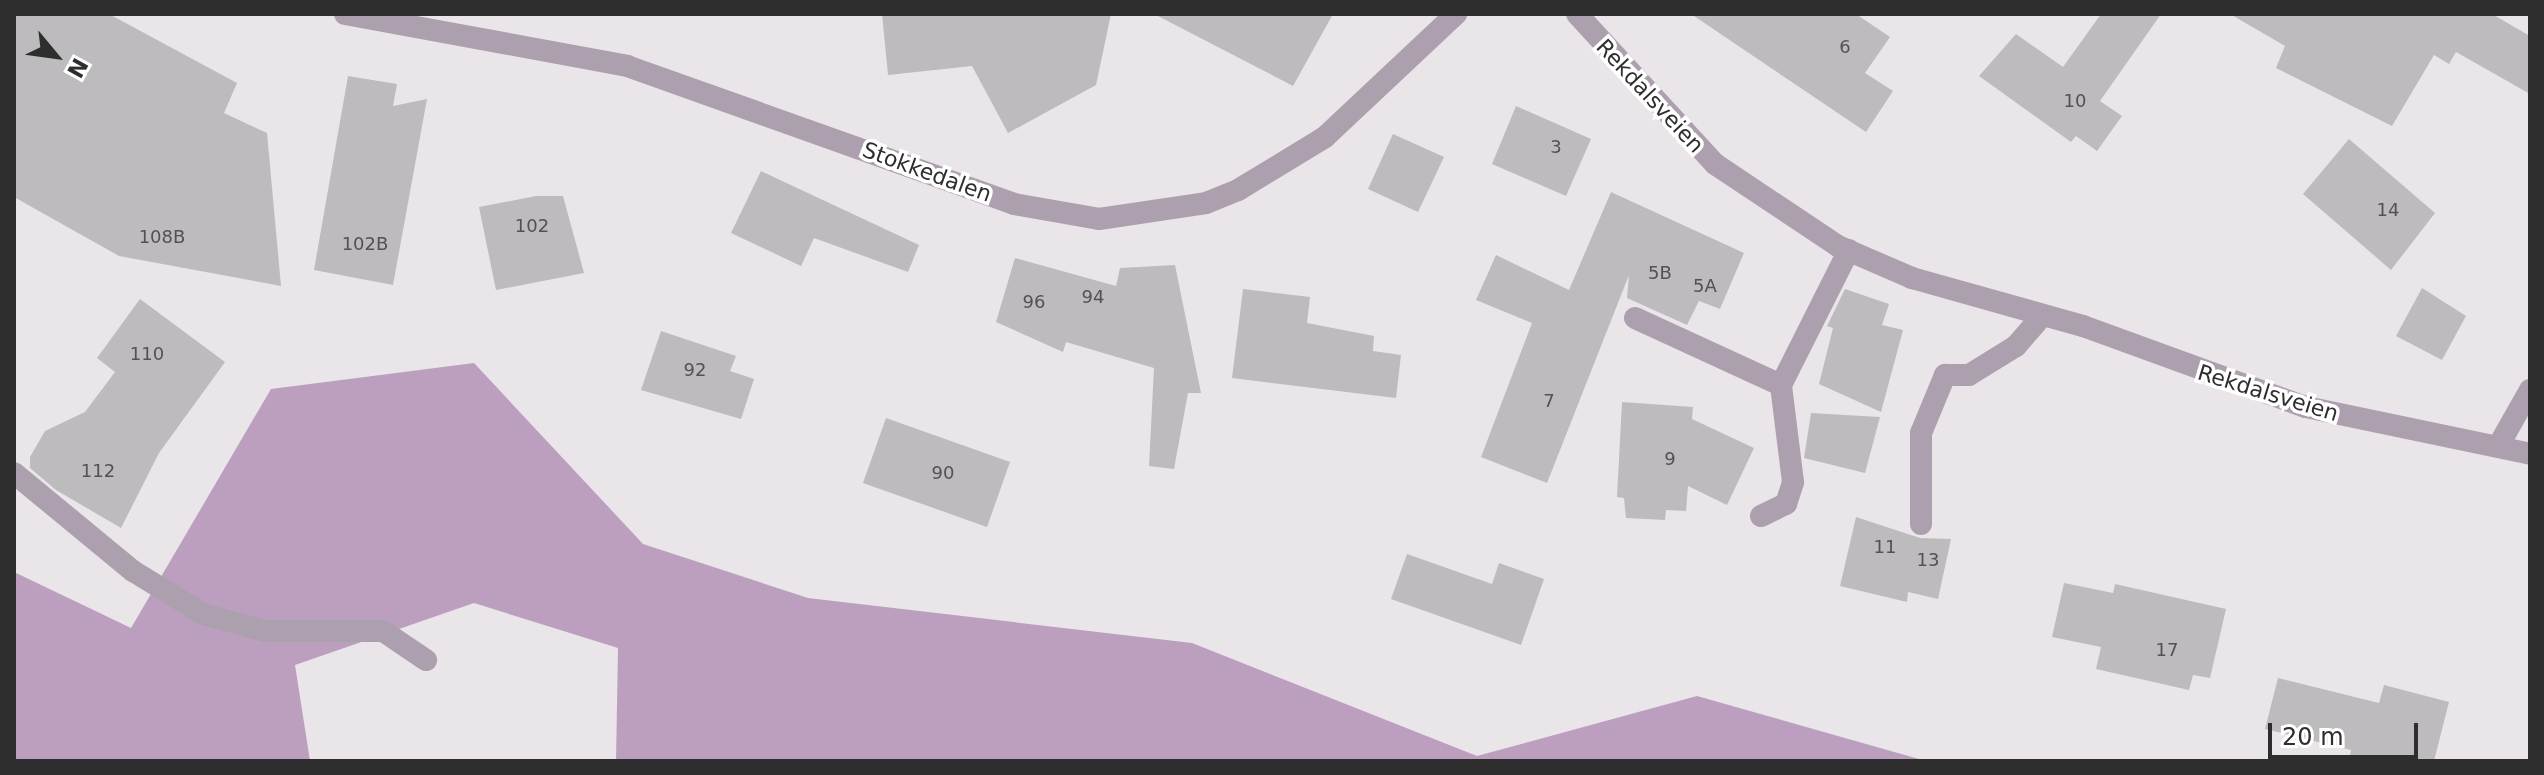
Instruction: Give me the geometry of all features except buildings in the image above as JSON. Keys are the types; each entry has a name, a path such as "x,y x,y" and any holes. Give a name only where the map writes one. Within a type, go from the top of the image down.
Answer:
{"street":[{"name":"Stokkedalen","path":"345,14 627,66 1014,204 1099,219 1206,203 1238,190 1325,137 1456,14"},
{"name":"Rekdalsveien","path":"1577,14 1715,164 1849,250 1912,278 2042,316 2306,407 2500,443 2530,454"},
{"path":"1761,516 1786,504 1793,482 1781,385 1849,250"},
{"path":"1921,524 1921,433 1945,375 1969,375 2016,346 2042,316"},
{"path":"1635,318 1781,385"},
{"path":"2500,443 2530,390"},
{"path":"14,473 133,571 203,614 265,631 383,631 426,660"}],"shaded area":[{"path":"474,363 643,544 808,598 1192,643 1477,756 1697,696 1926,761 616,761 618,648 474,603 295,665 310,761 14,761 14,572 131,628 271,389"}]}
